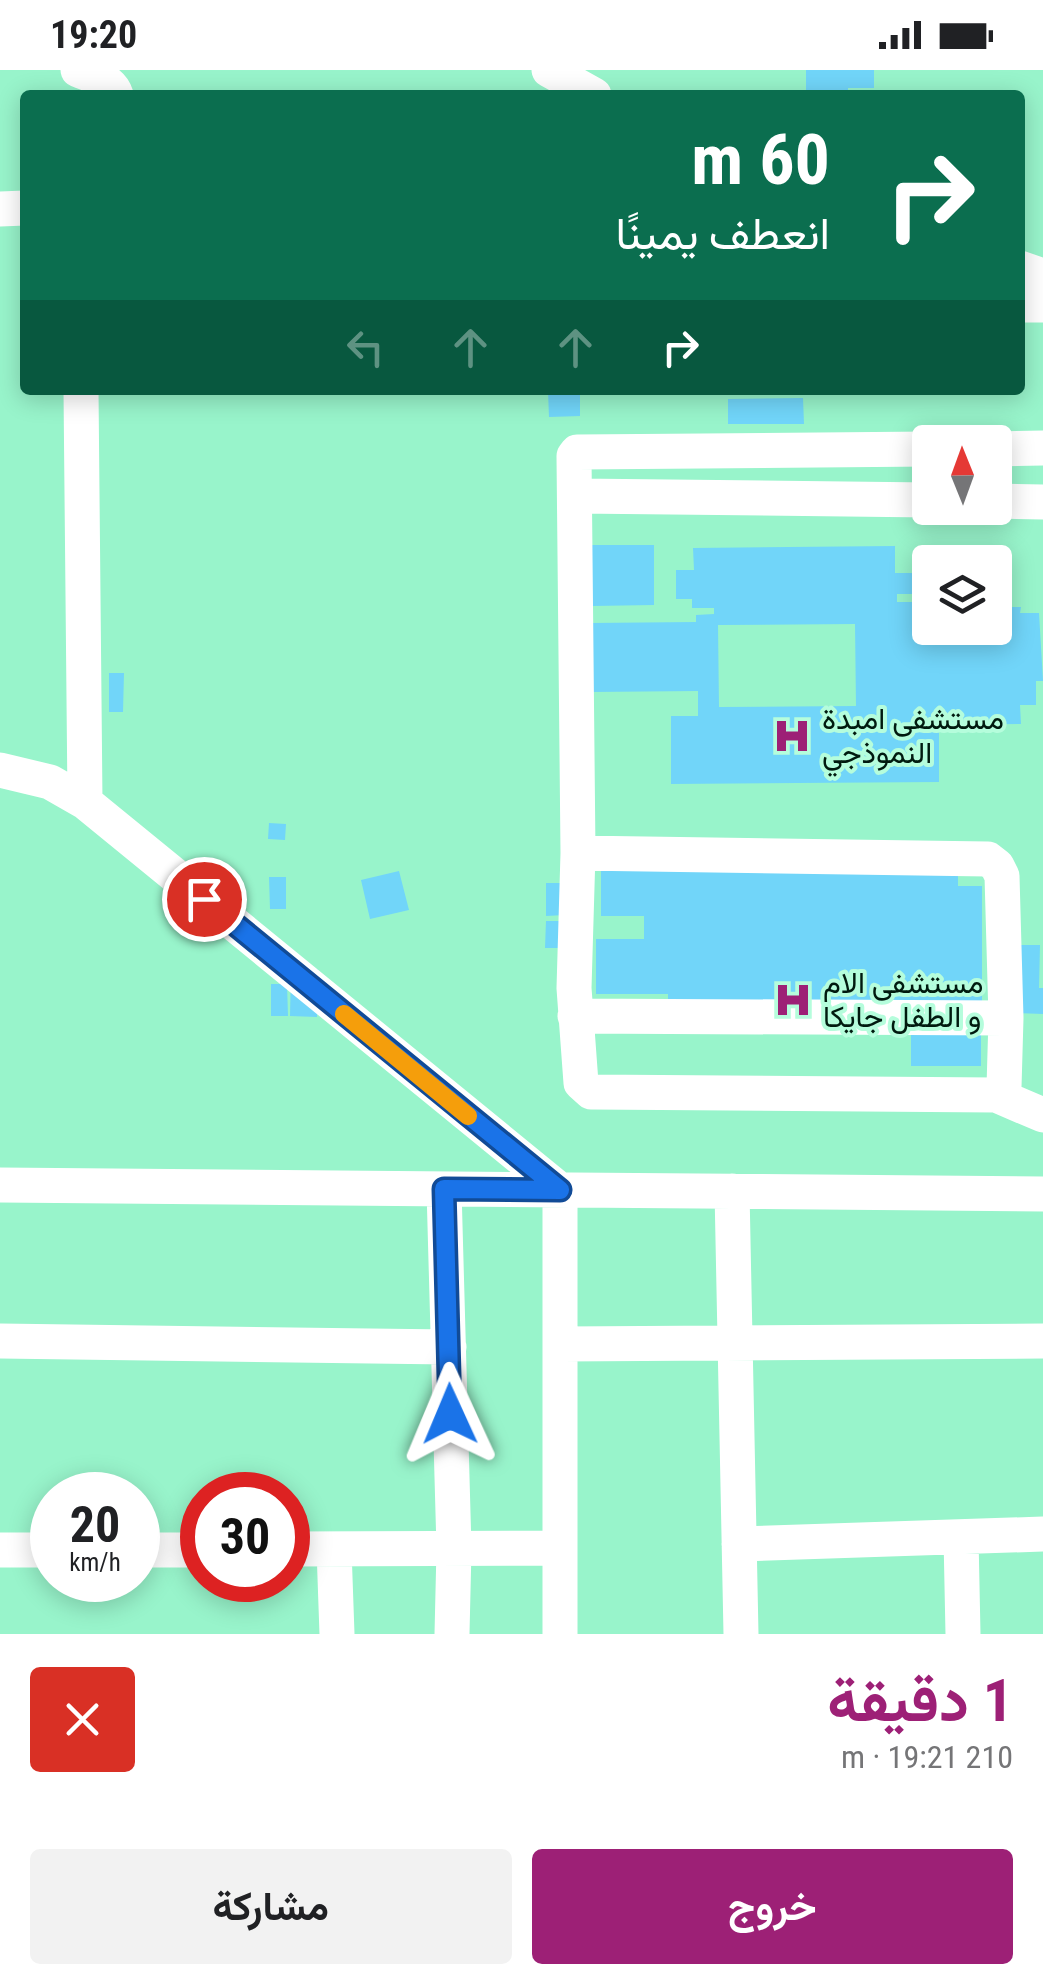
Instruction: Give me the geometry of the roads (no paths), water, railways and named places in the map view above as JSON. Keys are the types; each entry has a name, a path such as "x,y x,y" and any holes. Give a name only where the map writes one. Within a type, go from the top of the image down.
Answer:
{"street":[{"path":"78,70 104,80 115,90"},
{"path":"549,70 585,90"},
{"path":"81,395 85,802"},
{"path":"1012,448 1043,448"},
{"path":"912,449 577,452 574,456 578,854 575,1016 581,1083 591,1092 996,1095 1043,1115"},
{"path":"766,498 767,450"},
{"path":"577,496 912,500"},
{"path":"1012,501 1043,502"},
{"path":"0,770 50,782 85,802 560,1190"},
{"path":"578,854 988,859 1002,876 1006,1018 1004,1088 996,1095"},
{"path":"575,1016 1006,1018"},
{"path":"0,1185 1043,1194"},
{"path":"444,1189 454,1550 452,1634"},
{"path":"560,1190 560,1634"},
{"path":"732,1191 741,1634"},
{"path":"0,1341 449,1346"},
{"path":"562,1344 1043,1341"},
{"path":"739,1544 1043,1534"},
{"path":"961,1537 963,1634"},
{"path":"310,1550 559,1548"},
{"path":"0,1550 30,1550"},
{"path":"334,1550 337,1634"}],"place":[{"name":"مستشفى امبدة النموذجي","path":"792,736"},
{"name":"مستشفى الام و الطفل جايكا","path":"793,1000"}]}
